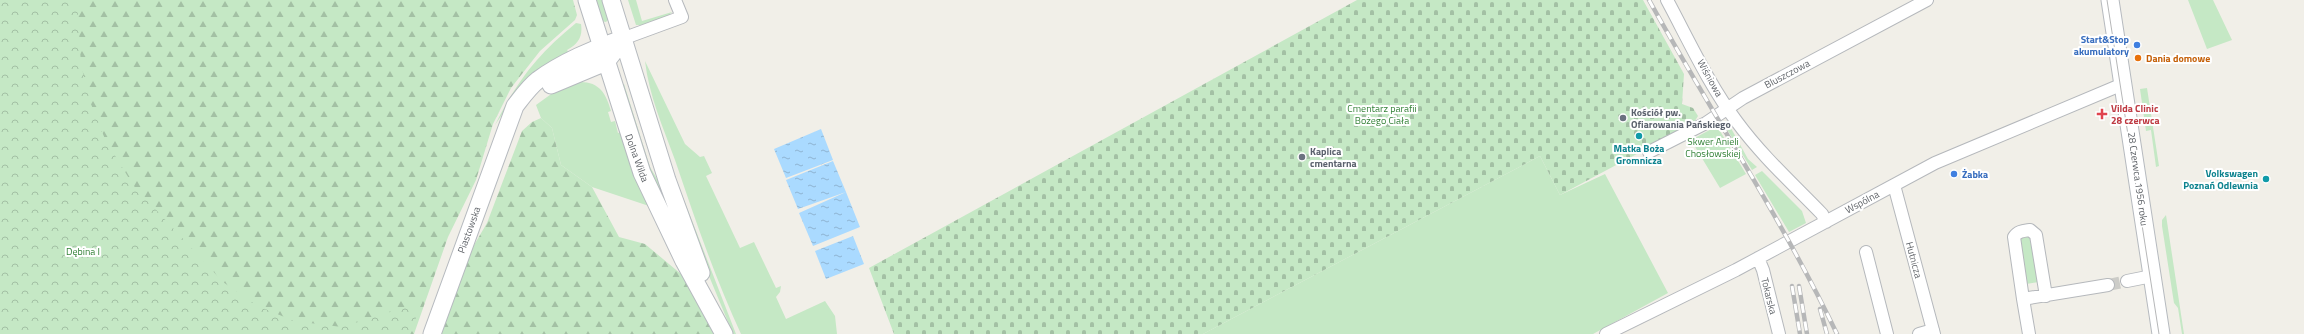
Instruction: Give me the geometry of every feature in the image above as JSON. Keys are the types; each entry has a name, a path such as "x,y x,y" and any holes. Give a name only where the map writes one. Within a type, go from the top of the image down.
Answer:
{"street":[{"name":"Dolna Wilda","path":"587,0 642,173 684,261 724,334"},
{"name":"Dolna Wilda","path":"611,0 667,180 700,271 710,306"},
{"name":"Piastowska","path":"432,334 515,106 537,81 604,54 622,39 682,17 674,0"},
{"name":"Wiśniowa","path":"1667,0 1728,109 1764,156 1822,214 1826,222"},
{"name":"Bluszczowa","path":"1649,152 1706,123 1743,98 1927,0"},
{"name":"28 Czerwca 1956 roku","path":"2110,0 2161,334"},
{"name":"Wspólna","path":"1606,334 1758,258 1894,185 1954,155 2123,84"},
{"name":"Hutnicza","path":"1894,185 1934,332"},
{"path":"2029,334 2014,237 2016,234 2030,230 2036,235 2046,296"},
{"path":"1866,252 1887,334"},
{"name":"Tokarska","path":"1758,258 1763,270 1779,334"},
{"path":"2127,281 2152,276"},
{"path":"2023,299 2108,285"},
{"path":"1919,334 1934,332"}],"green space":[{"path":"0,0 573,0 577,15 575,20 540,51 511,88 493,124 476,180 448,237 414,334 0,334"},
{"name":"Dębina I","path":"7,0 77,0 81,65 91,104 105,139 133,185 223,282 258,306 294,321 342,327 422,302 410,334 0,334 0,2"},
{"path":"594,0 604,0 609,19 606,22 601,21"},
{"path":"628,0 636,0 642,21 672,12 665,18 656,22 645,25 636,25"},
{"name":"Cmentarz parafii Bożego Ciała","path":"1357,0 1643,0 1684,74 1682,104 1693,108 1698,116 1693,124 1560,195 1540,156 1203,334 894,334 869,268"},
{"path":"2188,0 2213,0 2232,40 2207,49"},
{"path":"576,23 581,24 581,33 577,43 567,50 571,56 505,110 495,125 503,109 529,70 562,35"},
{"path":"645,61 685,144 700,157 704,156 712,173 706,176 740,248 754,242 776,288 781,286 780,292 776,297 786,319 825,301 835,316 837,334 741,334 706,248 657,111 650,87"},
{"path":"578,82 585,82 596,86 607,99 611,111 608,112 611,122 615,121 618,133 621,132 652,207 592,187 561,165 552,128 541,118 536,105 554,92"},
{"path":"624,84 650,167 660,184 683,243 653,187 619,85"},
{"path":"2147,88 2159,166 2156,167 2151,130 2146,131 2140,89"},
{"path":"541,118 552,128 561,165 592,187 619,237 645,244 687,279 714,334 438,334 467,257 487,223 522,131 532,122"},
{"path":"1727,121 1748,159 1757,167 1752,170 1723,123"},
{"name":"Skwer Anieli Chosłowskiej","path":"1717,126 1746,174 1720,188 1691,140"},
{"path":"1540,156 1560,195 1605,174 1668,293 1593,334 1203,334"},
{"path":"672,169 736,334 733,334 709,276"},
{"path":"1762,171 1802,211 1806,223 1789,232 1755,175"},
{"path":"2166,215 2184,334 2182,334 2178,308 2174,303 2162,226 2162,220"},
{"path":"2031,235 2039,282 2026,284 2018,237"}],"water":[{"path":"821,129 833,160 786,178 774,149"},
{"path":"833,161 846,192 798,209 786,180"},
{"path":"846,192 860,227 813,246 799,213"},
{"path":"853,236 864,264 826,279 815,251"}],"tunnel":[{"path":"2108,285 2127,281"}],"tram line":[{"path":"2107,0 2159,334"}],"railway":[{"path":"1649,0 1770,207 1816,291 1837,334"},
{"path":"1792,286 1800,334"},
{"path":"1799,286 1807,334"},
{"path":"1820,309 1827,334"}],"place":[{"name":"Start&Stop akumulatory","path":"2137,45"},
{"name":"Dania domowe","path":"2138,58"},
{"name":"Vilda Clinic 28 czerwca","path":"2102,114"},
{"name":"Kościół pw. Ofiarowania Pańskiego","path":"1623,118"},
{"name":"Matka Boża Gromnicza","path":"1639,136"},
{"name":"Kaplica cmentarna","path":"1302,157"},
{"name":"Żabka","path":"1954,174"},
{"name":"Volkswagen Poznań Odlewnia","path":"2266,179"}]}
